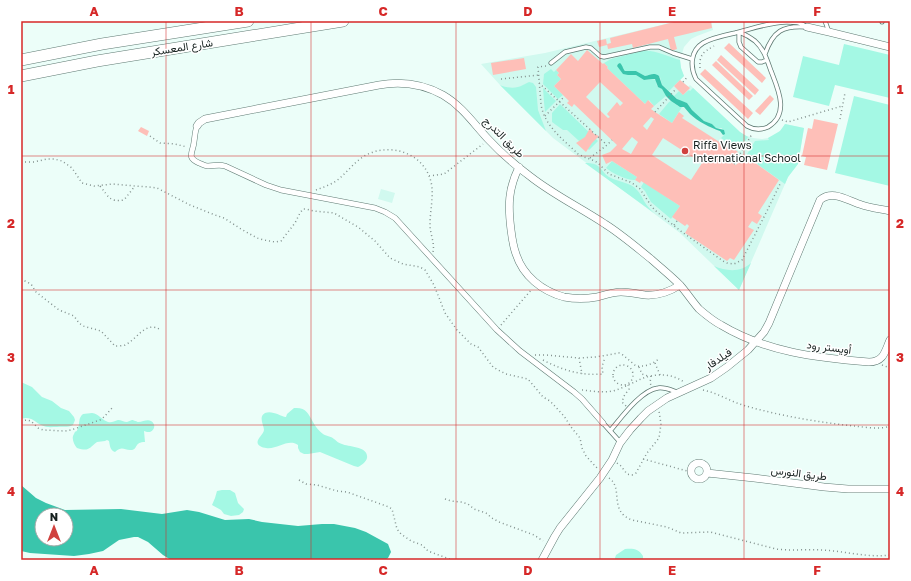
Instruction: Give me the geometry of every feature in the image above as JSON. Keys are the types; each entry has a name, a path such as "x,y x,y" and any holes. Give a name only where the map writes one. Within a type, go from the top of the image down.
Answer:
{"main road":[{"name":"شارع المعسكر","path":"21,60 102,44 248,21"},
{"name":"شارع المعسكر","path":"21,76 97,61 343,21"}],"street":[{"path":"807,27 890,47"},
{"name":"طريق التدرج","path":"197,126 199,122 205,119 388,83 406,83 434,90 451,100 489,140 544,187 606,224 651,259 680,285 699,309 712,320 755,342"},
{"path":"197,126 191,155 191,158 194,161 206,166 224,166 274,188 375,208 395,218 497,330 527,357 582,399 603,423"},
{"path":"519,167 511,188 509,215 515,253 525,272 536,283 557,295 581,299 620,292 658,295 669,292 680,285"},
{"name":"فيلدفار","path":"542,560 555,536 603,473 612,460 620,443 635,424 648,411 657,405 678,392 710,378 727,367 748,350 764,332 820,200 827,196 839,196 861,205 890,211"},
{"name":"أويستر رود","path":"755,342 804,356 869,362 876,361 882,357 890,340"},
{"name":"طريق النورس","path":"699,463 705,466 707,470 703,478 699,479 695,478 691,472 693,466 699,463"},
{"name":"طريق النورس","path":"706,473 824,487 890,490"}],"lane":[{"path":"825,21 829,32"},
{"path":"739,32 755,41 765,54 780,96 780,109 774,122 765,128 755,129 747,126 696,78 692,68 694,51 702,43 720,37 739,32 781,22 800,23 807,27"},
{"path":"765,54 771,39 779,32 793,27 807,27"},
{"path":"739,32 739,42 741,47 758,62 767,60"},
{"path":"551,64 566,52 586,47 591,48 600,56 604,57 656,46 692,60"},
{"path":"610,431 629,409 647,393 654,389 661,388 678,392"},
{"path":"603,423 620,443"}],"path":[{"path":"700,68 699,62 701,56 714,46"},
{"path":"551,64 538,67 542,110 544,117 553,129 578,154 599,164 605,172 635,184 652,207 682,232 723,261 730,264 742,260 780,184"},
{"path":"501,79 539,75"},
{"path":"683,82 688,76"},
{"path":"539,83 607,145"},
{"path":"654,112 676,89"},
{"path":"840,119 845,93"},
{"path":"544,117 563,98"},
{"path":"776,119 788,122 842,106"},
{"path":"734,164 755,129"},
{"path":"150,136 160,143 175,144 193,148"},
{"path":"429,176 444,174 489,140"},
{"path":"590,159 612,140"},
{"path":"304,194 324,188 335,182 341,178 357,160 378,150 394,150 409,154 424,167 431,182 432,195 430,227 434,248 431,257"},
{"path":"21,162 34,162 48,159 62,161 72,168 82,183 94,186 113,184 157,188 190,205 224,218 250,235 275,242 281,241 303,210 306,209 334,213 358,227 375,241 390,258 403,264 420,267 425,270 434,285 445,313 457,330 478,347 493,367 506,374 528,380 543,397 550,401 564,416 580,438 582,448 590,461 614,481 618,505 620,510 628,518 667,527 681,533 710,532 785,550 822,550 880,556 890,554"},
{"path":"635,184 638,181"},
{"path":"100,186 111,199 115,201 124,200 132,192 135,186"},
{"path":"674,225 677,221"},
{"path":"21,279 30,284 36,292 59,310 74,316 83,326 101,331 115,346 125,345 149,327 157,327 161,330"},
{"path":"497,330 536,283"},
{"path":"527,357 546,355 580,358 619,353 638,367 642,374 650,376"},
{"path":"537,355 561,369 582,374 603,374 602,367 605,356"},
{"path":"580,358 582,374"},
{"path":"638,367 655,363 660,358"},
{"path":"655,363 660,375"},
{"path":"628,384 621,384 615,381 613,374 618,366 628,366 632,371 632,378 628,384 629,388 622,402 629,409"},
{"path":"574,392 582,390 607,392 620,389 628,384 650,376 660,375 668,375 677,378 690,387"},
{"path":"650,376 650,383 654,389"},
{"path":"712,392 746,406 801,419 880,428 890,426"},
{"path":"612,460 621,466 627,474 632,475 636,473 643,459 659,438 661,419 657,405"},
{"path":"21,421 31,421 38,428 43,430 65,431 100,420 112,408"},
{"path":"643,459 691,472"},
{"path":"300,480 306,484 347,492 390,507 392,509 397,529 401,534 411,541 422,545 428,551 452,560"},
{"path":"445,499 461,502 486,513 499,522 534,535 549,546"}],"shaded area":[{"name":"Riffa Views International School","path":"678,21 711,21 713,30 691,39 684,47 680,60 684,76 680,80 688,87 690,85 740,132 753,138 762,139 777,134 785,124 804,128 798,164 788,177 739,290 680,233 553,138 481,64 545,53"},
{"path":"844,44 890,55 890,98 835,85 829,106 793,97 803,56 839,65"},
{"path":"642,51 656,52 680,60 684,76 669,91 662,85 660,77 652,74 645,76 636,71 625,71 620,64 617,65 628,75 636,75 644,80 656,80 657,86 662,89 666,96 654,106 649,100 645,104 607,68 608,67 604,63 611,59"},
{"path":"620,63 625,71 636,71 645,76 654,74 659,76 662,85 677,99 687,103 704,121 712,124 716,128 724,130 725,134 723,135 720,131 700,122 684,107 680,107 671,101 662,89 658,87 655,79 644,80 636,75 623,74 617,66"},
{"path":"551,69 554,72 556,70 559,73 557,75 561,79 554,86 563,95 558,99 543,84 544,74"},
{"path":"529,82 533,83 536,87 538,110 546,131 500,85 514,88"},
{"path":"543,88 556,101 545,112 544,102"},
{"path":"693,88 740,132 748,137 739,150 721,138 724,135 722,128 716,128 712,124 704,121 687,103 680,101 674,96 679,91 683,95"},
{"path":"854,96 890,105 890,186 835,173"},
{"path":"671,101 682,107 672,123 659,114"},
{"path":"560,104 598,141 589,150 567,130 563,130 552,122 552,113"},
{"path":"785,124 804,128 798,164 788,177 785,184 746,156 755,141 769,140 768,138 780,131"},
{"path":"612,161 637,177 635,180 620,176 606,168"},
{"path":"585,163 592,163 599,167 609,177 634,187 639,192 647,206 654,213"},
{"path":"644,182 680,206 671,219 651,202 641,187"},
{"path":"381,189 395,193 392,203 378,199"},
{"path":"751,263 739,290 714,266 723,269 738,270"},
{"path":"21,382 32,387 42,397 69,411 75,420 73,425 67,427 47,427 32,419 21,419"},
{"path":"294,408 301,408 306,411 316,427 323,434 331,437 341,444 365,451 367,454 366,461 358,467 320,452 304,454 300,452 298,445 294,443 286,443 270,448 260,446 258,444 258,440 264,430 262,419 263,415 270,412 286,417 287,414"},
{"path":"92,413 108,422 118,420 127,422 132,420 138,422 149,420 153,422 154,427 150,432 144,431 145,442 139,443 132,450 120,449 115,452 111,449 109,441 107,440 97,442 90,448 77,448 74,443 73,436 79,426 80,417 83,414"},
{"path":"21,485 36,498 57,507 34,507 34,547 74,547 74,510 121,509 162,514 187,510 225,520 249,519 298,526 334,524 355,528 366,532 388,544 391,552 385,560 171,560 148,542 138,537 134,537 119,540 103,551 89,554 74,556 21,551"},
{"path":"230,490 235,493 238,503 244,509 243,512 239,515 231,516 224,514 221,510 212,505 217,491"},
{"path":"625,549 638,550 643,556 643,560 615,560 616,555"}],"building":[{"path":"678,21 711,21 712,28 674,37 677,49 671,51 668,39 633,48 632,44 608,49 607,44 611,43 610,38"},
{"path":"606,39 607,45 599,47 597,41"},
{"path":"729,43 766,78 762,83 724,48"},
{"path":"587,50 603,64 604,63 608,67 607,68 645,104 648,100 654,106 651,109 655,112 672,123 679,112 684,116 682,118 732,150 733,148 738,152 731,162 736,165 743,154 779,180 758,213 762,216 757,224 752,221 748,227 754,230 734,260 730,258 727,261 685,233 689,226 687,224 685,226 672,217 680,206 641,181 640,183 635,180 637,177 612,161 606,164 602,155 610,152 617,145 574,104 572,107 567,103 569,101 554,86 561,79 557,75 559,73 556,70 571,54 578,61","holes":["600,82 623,103 620,106 617,102 607,114 610,117 608,118 586,97","651,117 654,119 647,130 643,126","632,137 638,142 631,154 622,149","663,138 702,163 691,180 652,155"]},
{"path":"721,55 759,90 755,95 717,60"},
{"path":"524,58 526,69 493,75 491,63"},
{"path":"716,61 753,96 749,100 712,65"},
{"path":"705,69 753,113 748,119 700,74"},
{"path":"680,80 690,88 683,95 674,86"},
{"path":"770,95 774,99 760,115 755,111"},
{"path":"814,119 838,124 827,170 804,165 806,157 802,156 808,128 812,129"},
{"path":"141,127 149,131 147,136 138,131"},
{"path":"590,128 594,134 599,136 586,152 576,143 585,137"}],"place":[{"name":"Riffa Views International School","path":"685,151"}]}
